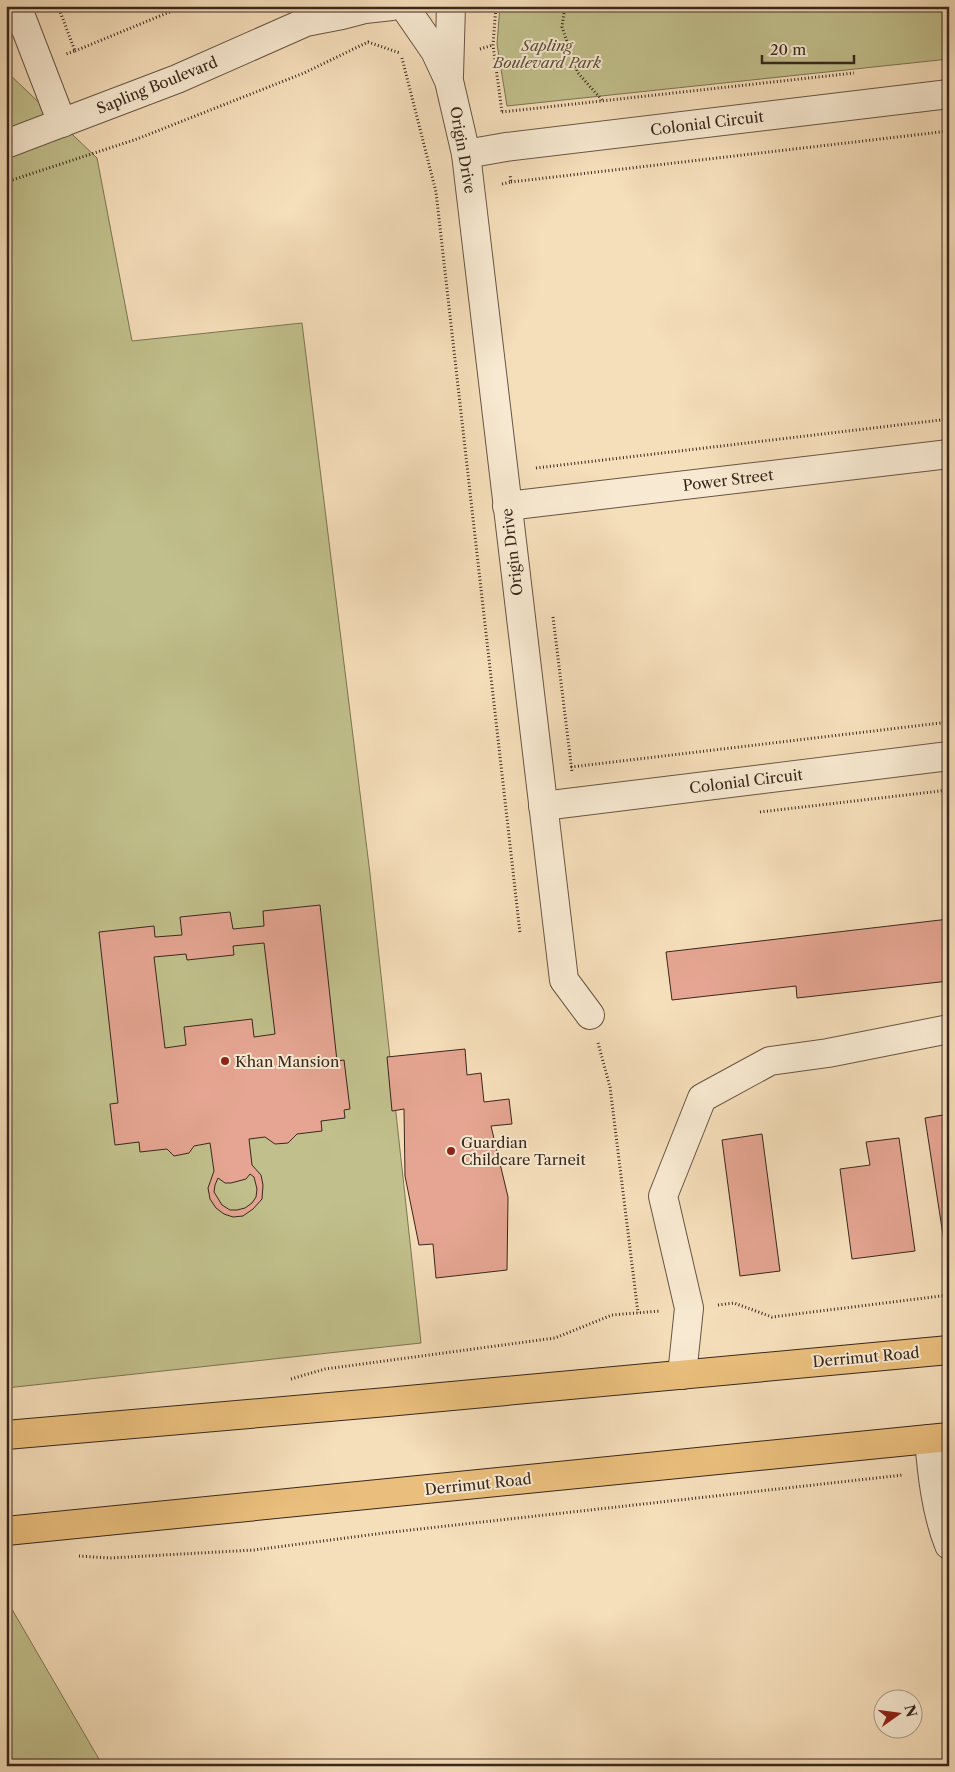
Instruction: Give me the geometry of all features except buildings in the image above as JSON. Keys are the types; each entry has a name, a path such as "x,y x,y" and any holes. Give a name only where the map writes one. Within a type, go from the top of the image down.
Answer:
{"main road":[{"name":"Derrimut Road","path":"6,1434 387,1402 949,1350"},
{"name":"Derrimut Road","path":"6,1531 939,1438"}],"street":[{"path":"18,6 62,123"},
{"name":"Sapling Boulevard","path":"6,144 177,79 314,14 342,16 365,9 399,7 417,10 434,6"},
{"name":"Origin Drive","path":"449,81 451,6"},
{"name":"Origin Drive","path":"399,7 435,51 449,81 466,154 564,980 590,1016"},
{"name":"Colonial Circuit","path":"466,154 516,146 949,94"},
{"name":"Power Street","path":"507,506 949,454"},
{"name":"Colonial Circuit","path":"543,806 949,756"},
{"path":"682,1374 689,1308 664,1196 702,1098 770,1061 828,1053 949,1029"},
{"path":"939,1438 932,1472 941,1526 949,1545"}],"path":[{"path":"75,51 184,6"},
{"path":"496,6 493,45 502,112 860,72"},
{"path":"565,6 562,27 578,73 602,100"},
{"path":"6,182 137,139 304,73 368,42 401,54 436,192 520,932"},
{"path":"512,182 949,131"},
{"path":"536,468 949,419"},
{"path":"571,767 949,722"},
{"path":"754,812 949,790"},
{"path":"590,1016 610,1087 638,1313"},
{"path":"290,1379 325,1369 555,1338 612,1315 734,1304 772,1317 949,1296"},
{"path":"71,1555 110,1558 254,1550 384,1533 932,1472"}],"green space":[{"name":"Sapling Boulevard Park","path":"500,6 949,6 949,59 507,106 497,44"},
{"path":"6,71 97,158 132,341 302,323 370,874 421,1343 6,1388"},
{"path":"6,1599 103,1766 6,1766"}],"place":[{"name":"Khan Mansion","path":"225,1061"},
{"name":"Guardian Childcare Tarneit","path":"451,1151"}]}
